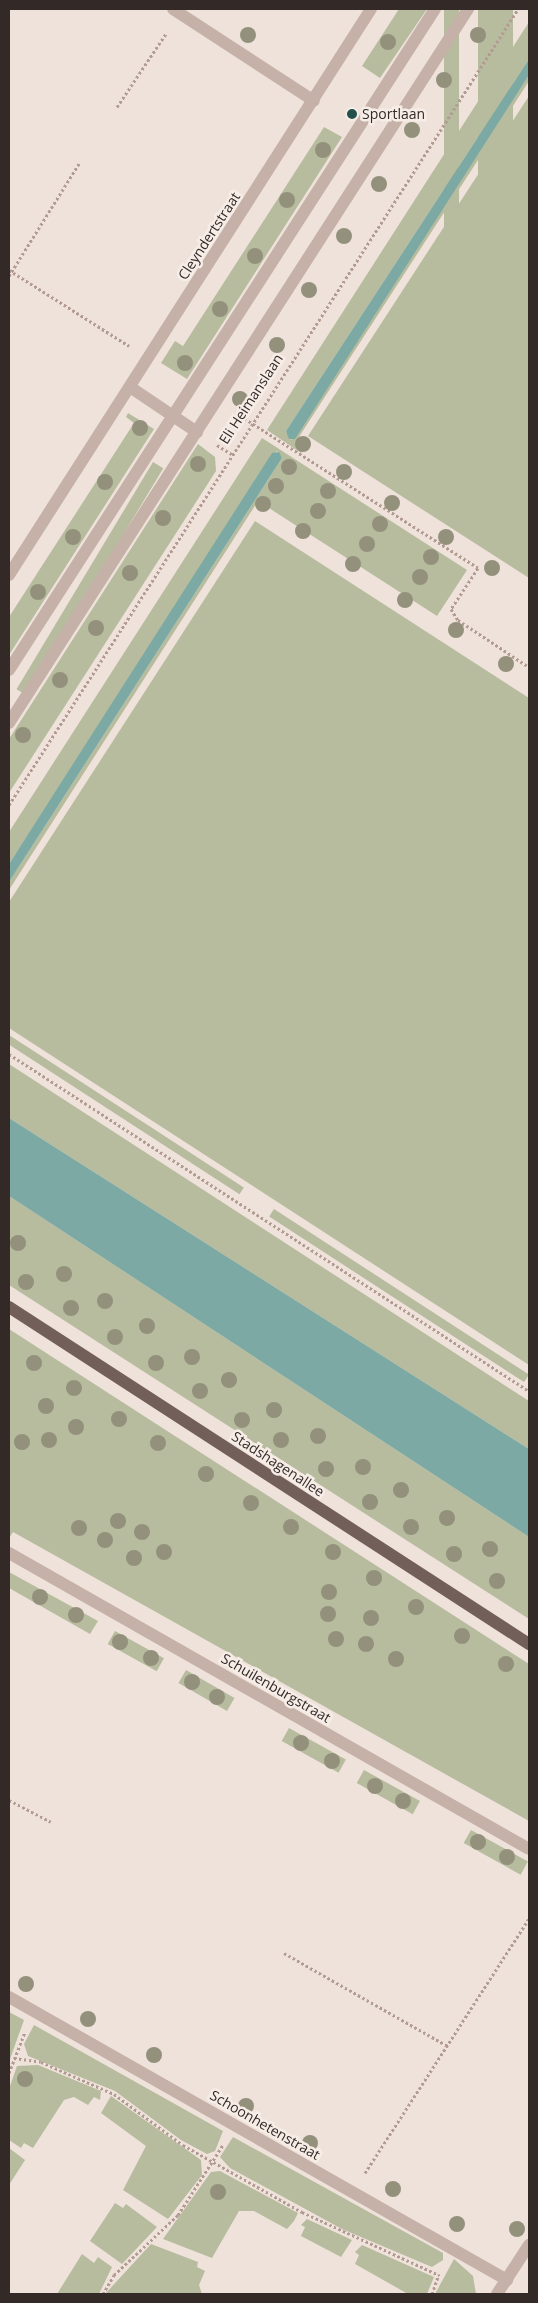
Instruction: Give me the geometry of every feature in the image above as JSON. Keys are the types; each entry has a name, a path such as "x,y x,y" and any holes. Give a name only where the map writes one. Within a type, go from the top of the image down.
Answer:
{"main road":[{"name":"Stadshagenallee","path":"10,1308 529,1644"}],"street":[{"name":"Cleyndertstraat","path":"9,575 314,101 371,9"},
{"path":"9,670 435,9"},
{"name":"Eli Heimanslaan","path":"9,722 468,9"},
{"path":"176,11 314,101"},
{"path":"130,387 197,432"},
{"name":"Schuilenburgstraat","path":"9,1553 529,1849"},
{"name":"Schoonhetenstraat","path":"9,1997 506,2280"},
{"path":"497,2294 529,2245"}],"path":[{"name":"Eli Heimanslaan","path":"9,806 518,9"},
{"path":"117,107 176,11"},
{"path":"9,276 80,162"},
{"path":"254,424 478,568 452,609 458,620 529,667"},
{"path":"9,1054 529,1391"},
{"path":"9,1800 51,1822"},
{"path":"353,2193 529,1920"},
{"path":"284,1953 448,2046"},
{"path":"9,2073 34,2011"},
{"path":"14,2058 41,2062 114,2094 213,2162 322,2223 439,2275"},
{"path":"103,2294 114,2275 178,2216 213,2162 234,2125"}],"green space":[{"path":"399,9 427,9 380,78 362,66"},
{"path":"444,9 459,9 459,460 444,460"},
{"path":"478,9 513,9 513,478 478,478"},
{"path":"529,22 529,59 286,431 291,440 529,75 529,81 295,443 304,449 301,453 267,430"},
{"path":"529,96 529,578 308,436"},
{"path":"324,127 342,137 187,379 161,363 175,341 183,346"},
{"path":"128,413 154,429 9,655 9,617 134,423 126,417"},
{"path":"262,438 467,570 437,616 258,501 9,890 9,882 282,458 277,451 9,864 9,832"},
{"path":"198,444 215,457 216,471 9,793 9,739"},
{"path":"153,462 163,468 27,695 17,689"},
{"path":"255,521 529,698 529,1365 9,1028 9,902"},
{"path":"9,1035 244,1187 239,1194 9,1045"},
{"path":"9,1064 529,1401 529,1449 9,1118"},
{"path":"9,1196 529,1537 529,1619 9,1285"},
{"path":"274,1209 529,1375 524,1382 269,1217"},
{"path":"9,1329 529,1664 529,1821 13,1532 9,1538"},
{"path":"9,1572 98,1621 90,1634 9,1588"},
{"path":"115,1631 164,1658 157,1671 108,1644"},
{"path":"186,1670 234,1698 227,1711 178,1683"},
{"path":"289,1728 346,1760 339,1773 282,1741"},
{"path":"364,1770 420,1801 413,1814 357,1783"},
{"path":"471,1830 528,1862 521,1875 464,1843"},
{"path":"9,2012 24,2020 9,2062"},
{"path":"34,2025 223,2131 215,2151 207,2154 181,2140 115,2091 28,2056 24,2044"},
{"path":"38,2065 101,2091 100,2100 94,2097 88,2105 74,2097 64,2100 33,2148 24,2143 21,2148 9,2140 9,2089 17,2066"},
{"path":"111,2096 201,2160 202,2175 168,2219 123,2190 146,2146 101,2113"},
{"path":"233,2137 443,2253 443,2260 432,2267 342,2229 230,2168 220,2157"},
{"path":"9,2148 25,2160 9,2185"},
{"path":"220,2171 298,2213 294,2221 287,2229 254,2211 239,2211 212,2258 163,2239 211,2172"},
{"path":"115,2203 123,2208 126,2204 157,2227 122,2264 90,2241"},
{"path":"307,2219 352,2240 341,2257 301,2236 305,2227 301,2225"},
{"path":"151,2244 198,2262 197,2267 205,2271 199,2285 202,2294 105,2294"},
{"path":"362,2245 434,2277 427,2294 408,2294 355,2264 359,2255 355,2252"},
{"path":"82,2254 94,2263 98,2257 112,2267 99,2294 57,2294"},
{"path":"454,2259 473,2276 476,2294 435,2294"}],"water":[{"path":"529,59 529,75 295,439 289,439 286,431"},
{"path":"279,452 282,458 9,882 9,864 272,453"},
{"path":"9,1118 529,1449 529,1537 9,1196"}],"place":[{"name":"Sportlaan","path":"352,114"}]}
